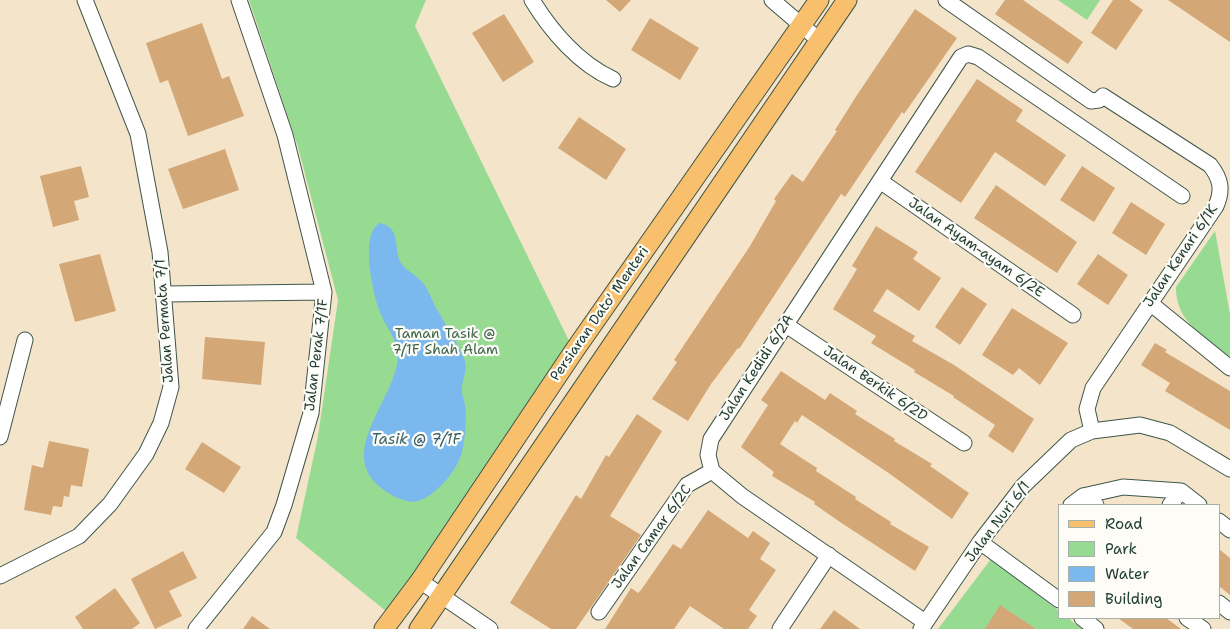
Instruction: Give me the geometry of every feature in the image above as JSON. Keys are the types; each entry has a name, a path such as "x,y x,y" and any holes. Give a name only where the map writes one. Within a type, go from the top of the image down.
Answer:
{"main road":[{"name":"Persiaran Dato' Menteri","path":"384,629 420,581 574,351 819,0"},
{"name":"Persiaran Dato' Menteri","path":"419,629 848,0"}],"street":[{"name":"Jalan Permata 7/1","path":"0,576 79,536 110,504 146,454 161,423 171,387 165,294 160,252 138,134 85,0"},
{"name":"Jalan Perak 7/1F","path":"196,629 274,532 284,506 312,413 324,292 285,135 239,0"},
{"path":"532,0 549,28 597,72 613,79"},
{"path":"772,0 820,41"},
{"name":"Jalan Kenari 6/1K","path":"946,0 1091,101 1099,100 1103,96 1210,165 1221,182 1220,197 1216,206 1093,388 1087,409 1092,431"},
{"name":"Jalan Kedidi 6/2A","path":"712,471 708,456 711,439 961,57 968,54 978,57 1182,196"},
{"name":"Jalan Ayam-ayam 6/2E","path":"880,181 1073,316"},
{"path":"165,294 324,292"},
{"path":"1150,303 1230,368"},
{"name":"Jalan Berkik 6/2D","path":"786,325 964,443"},
{"path":"0,437 26,340"},
{"name":"Jalan Nuri 6/1","path":"923,626 980,542 1024,486 1071,440 1092,431 1140,425 1170,433 1230,469"},
{"path":"712,471 742,496 829,555 923,626"},
{"name":"Jalan Camar 6/2C","path":"599,612 687,485 712,471"},
{"path":"1072,504 1083,496 1122,488 1181,491 1198,504"},
{"path":"1171,504 1181,491"},
{"path":"1083,496 1095,504"},
{"path":"1220,522 1230,530"},
{"path":"980,542 1058,599"},
{"path":"780,629 829,555"},
{"path":"420,581 490,629"},
{"path":"1220,604 1230,612"},
{"path":"1083,619 1096,629"},
{"path":"1189,619 1202,629"}],"green space":[{"name":"Taman Tasik @ 7/1F Shah Alam","path":"249,0 426,0 415,26 574,351 392,616 296,538 318,436 338,300 298,147"},
{"path":"1058,0 1100,0 1087,20"},
{"path":"1215,231 1230,314 1230,357 1202,336 1186,320 1177,299 1176,287"},
{"path":"991,559 1058,610 1058,619 1069,619 1082,629 938,629"}],"water":[{"name":"Tasik @ 7/1F","path":"380,223 387,225 391,229 396,240 401,263 421,280 457,344 466,365 462,391 466,412 465,429 460,459 451,474 439,488 425,498 414,502 387,492 371,478 365,462 365,445 370,428 387,392 398,357 396,345 382,318 377,303 369,264 370,239 374,229"}],"building":[{"path":"606,0 631,0 620,12"},
{"path":"1005,0 1023,0 1083,42 1068,64 995,14"},
{"path":"1113,0 1129,0 1143,10 1116,50 1091,33"},
{"path":"1168,0 1230,0 1230,42"},
{"path":"915,9 957,38 904,114 902,112 845,197 841,194 739,349 711,384 688,421 652,399 677,362 674,360 750,246 776,201 774,199 792,174 803,182 837,131 835,130 857,95"},
{"path":"504,14 534,62 503,82 472,33"},
{"path":"650,18 699,48 680,80 631,50"},
{"path":"202,23 222,79 229,76 244,116 188,136 168,80 160,83 146,43"},
{"path":"977,79 1023,110 1016,121 1066,155 1045,186 995,152 961,203 915,172"},
{"path":"579,117 626,149 606,180 558,148"},
{"path":"225,149 239,190 183,209 168,169"},
{"path":"81,166 89,197 74,201 79,220 53,227 40,176"},
{"path":"1082,166 1115,188 1094,222 1060,200"},
{"path":"996,185 1077,242 1057,273 974,218"},
{"path":"1131,202 1165,224 1146,255 1112,233"},
{"path":"876,226 918,252 913,259 941,278 919,311 887,289 873,311 915,336 912,341 954,365 1034,419 1013,453 988,436 995,425 954,396 914,372 915,370 871,343 876,336 833,309 857,269 852,266"},
{"path":"100,254 116,311 75,322 59,264"},
{"path":"1098,254 1128,275 1108,305 1077,284"},
{"path":"962,287 987,304 960,345 935,327"},
{"path":"1012,308 1068,343 1040,385 1019,368 1013,375 982,355"},
{"path":"205,337 265,342 261,385 202,379"},
{"path":"1155,343 1167,350 1165,352 1230,391 1230,430 1165,391 1170,383 1141,365"},
{"path":"781,371 825,400 830,393 857,411 855,414 932,464 930,466 969,493 952,519 890,474 802,415 797,423 795,421 780,444 817,468 816,471 891,522 890,524 929,547 915,571 840,522 814,504 815,502 772,476 774,472 741,447 768,405 761,400"},
{"path":"637,414 662,431 610,516 641,535 576,629 551,629 510,603 576,495 581,499 606,455 609,457"},
{"path":"49,441 89,449 82,487 71,485 69,497 64,496 62,507 53,506 51,515 24,510 32,465 43,468"},
{"path":"202,442 241,467 224,493 185,469"},
{"path":"708,510 748,538 753,531 770,543 760,559 776,570 749,610 757,616 748,629 724,629 690,606 674,629 605,629 631,588 638,593 641,590 673,544 681,549"},
{"path":"1220,550 1230,558 1230,595 1220,587"},
{"path":"183,551 197,578 169,591 182,616 155,629 131,579"},
{"path":"115,588 140,623 132,629 83,629 75,617"},
{"path":"1000,605 1036,629 985,629"},
{"path":"834,610 860,629 820,629"},
{"path":"252,616 270,629 243,629"},
{"path":"1119,619 1167,619 1181,629 1133,629"}]}
